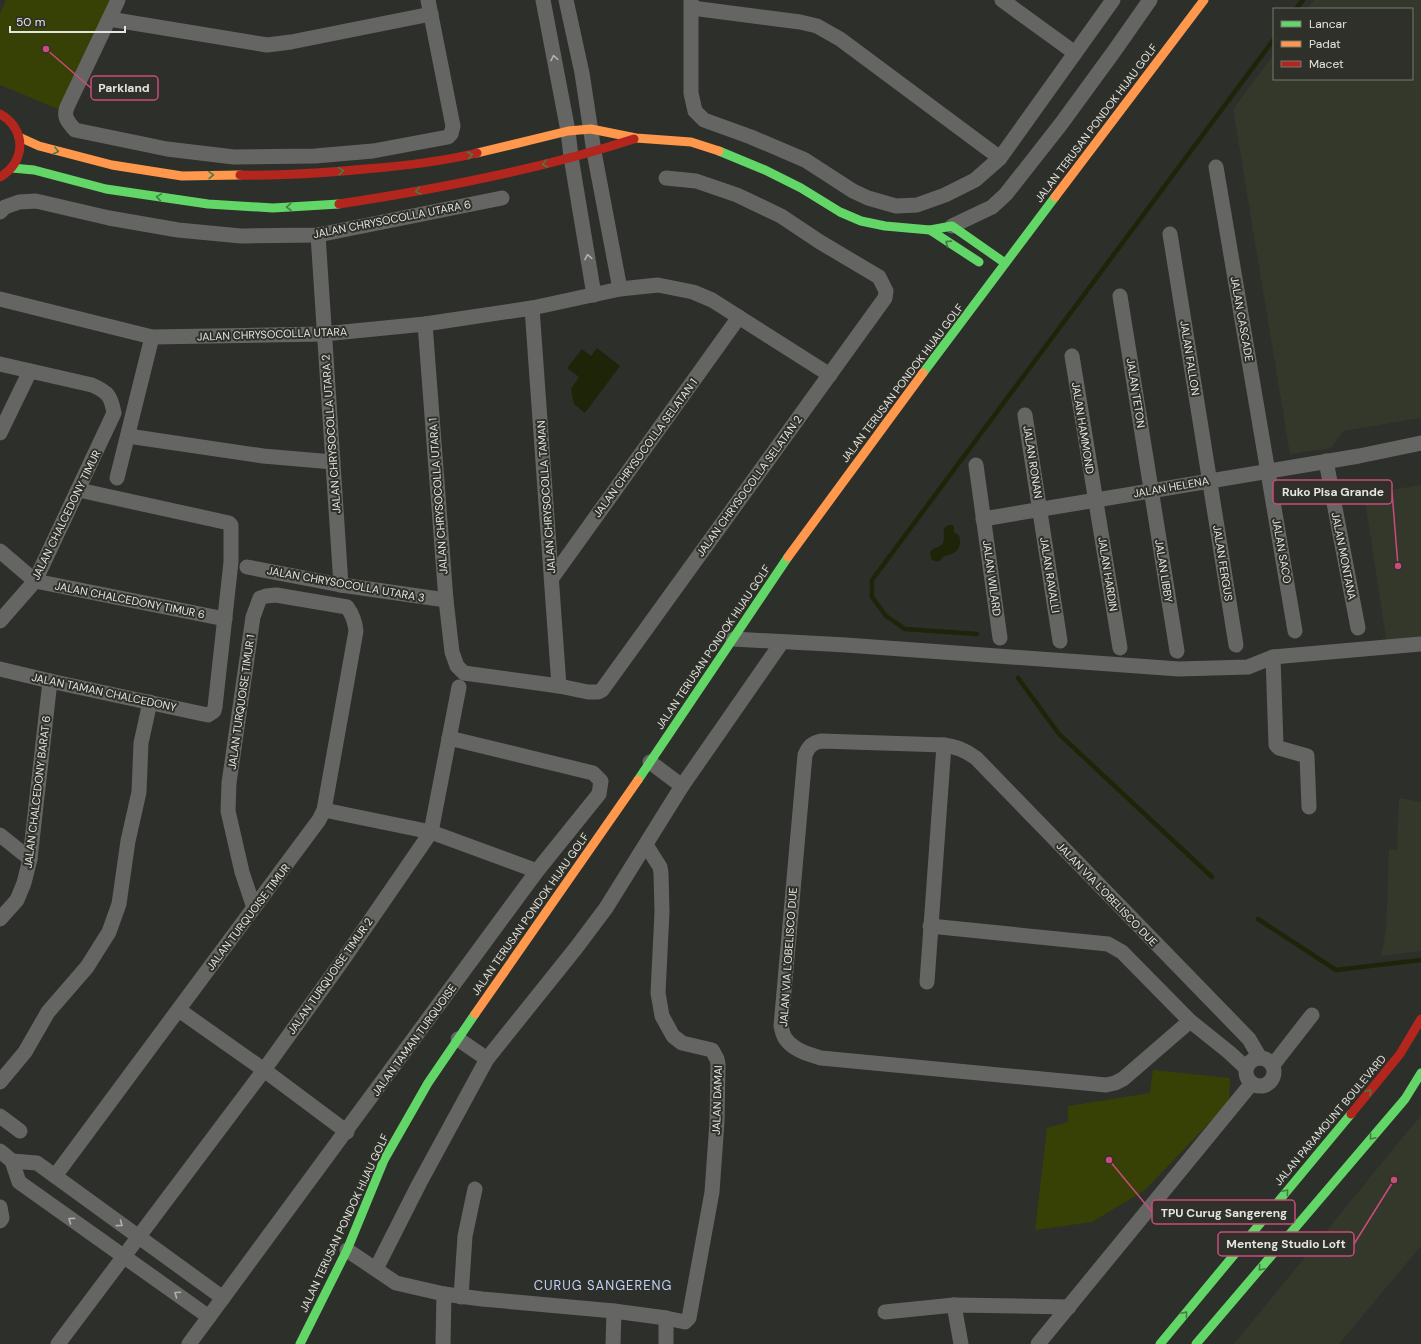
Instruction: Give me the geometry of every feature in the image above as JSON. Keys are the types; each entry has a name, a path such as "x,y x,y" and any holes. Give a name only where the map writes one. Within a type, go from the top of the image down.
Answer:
{"main road":[{"name":"JALAN TERUSAN PONDOK HIJAU GOLF","path":"300,1344 346,1250 384,1160 428,1083 650,762 794,547 992,270 1005,263 1204,0"},
{"path":"0,114 15,127 19,137 20,148 18,158 12,168 0,177"},
{"path":"19,137 38,146 112,165 182,176 275,176 412,165 452,159 568,131 591,130 636,138 691,142 730,155 765,170 801,188 840,212 861,221 885,226 930,230 952,226 1005,263"},
{"path":"12,168 34,170 106,189 177,200 208,204 273,208 329,205 378,198 495,176 594,152 636,138"},
{"path":"930,230 992,270"},
{"name":"JALAN PARAMOUNT BOULEVARD","path":"1160,1344 1400,1054 1421,1019"},
{"path":"1196,1344 1405,1099 1421,1073"}],"street":[{"path":"108,19 268,45 291,42 429,7 454,126 451,134 448,137 373,151 315,156 234,157 167,149 75,130 66,120 65,113 108,19 118,0"},
{"path":"543,0 568,131 594,295"},
{"path":"566,0 582,73 594,152 620,288"},
{"path":"1002,0 1075,53"},
{"path":"1000,158 840,39 817,26 692,4 691,92 695,111 704,120 752,137 805,160 853,191 868,198 896,206 917,205 945,195 975,180 1000,158 1113,0"},
{"path":"952,226 992,207 1006,194 1066,118 1150,0"},
{"name":"JALAN CASCADE","path":"1216,167 1268,471"},
{"name":"JALAN CHRYSOCOLLA SELATAN 2","path":"559,686 588,692 598,692 602,690 885,298 886,291 879,277 781,216 738,195 696,180 666,178"},
{"name":"JALAN CHRYSOCOLLA UTARA 6","path":"0,212 5,207 19,202 36,201 109,218 178,230 241,236 318,235 502,198"},
{"name":"JALAN FALLON","path":"1170,234 1210,481"},
{"name":"JALAN CHRYSOCOLLA UTARA 2","path":"318,235 341,585"},
{"name":"JALAN CHRYSOCOLLA UTARA","path":"0,299 152,337 324,334 425,324 532,308 620,288 658,285 693,292 712,300 830,375"},
{"name":"JALAN TETON","path":"1120,296 1152,490"},
{"name":"JALAN CHRYSOCOLLA TAMAN","path":"532,308 559,686"},
{"name":"JALAN CHRYSOCOLLA SELATAN 1","path":"552,578 739,317"},
{"name":"JALAN CHRYSOCOLLA UTARA 1","path":"425,324 446,600 452,652 457,666 464,673 559,686"},
{"path":"117,478 152,337"},
{"name":"JALAN HAMMOND","path":"1072,356 1095,500"},
{"path":"0,364 30,371 0,433"},
{"name":"JALAN CHALCEDONY TIMUR","path":"0,621 35,581 114,413 112,400 103,390 92,385 30,371"},
{"name":"JALAN RONAN","path":"1026,415 1040,509"},
{"path":"128,436 263,456 332,462"},
{"name":"JALAN HELENA","path":"983,519 1359,456 1421,443"},
{"name":"JALAN MONTANA","path":"1326,461 1358,628"},
{"name":"JALAN WILARD","path":"976,466 1000,638"},
{"name":"JALAN SACO","path":"1268,471 1295,631"},
{"name":"JALAN FERGUS","path":"1210,481 1236,645"},
{"path":"79,490 229,523 231,525 231,562 225,619"},
{"name":"JALAN LIBBY","path":"1152,490 1178,651"},
{"name":"JALAN HARDIN","path":"1095,500 1120,648"},
{"name":"JALAN RAVALLI","path":"1040,509 1060,641"},
{"path":"0,551 35,581"},
{"name":"JALAN CHRYSOCOLLA UTARA 3","path":"247,567 341,585 446,600"},
{"name":"JALAN CHALCEDONY TIMUR 6","path":"35,581 225,619"},
{"name":"JALAN TURQUOISE TIMUR 1","path":"254,908 242,872 228,812 229,783 253,617 257,604 260,598 276,595 347,607 355,622"},
{"name":"JALAN TAMAN CHALCEDONY","path":"0,669 208,714 214,711 215,707 225,619"},
{"name":"JALAN TURQUOISE TIMUR","path":"55,1176 319,820 324,810 356,632 355,622"},
{"path":"733,639 1180,669 1248,667 1273,657 1421,644"},
{"path":"376,1269 419,1184 487,1059 606,908 682,786 782,642"},
{"path":"1273,657 1276,745 1279,748 1307,756 1309,807"},
{"name":"JALAN CHALCEDONY BARAT 6","path":"0,919 17,900 24,883 30,859 50,681"},
{"name":"JALAN TURQUOISE TIMUR 2","path":"58,1344 264,1070 432,832 460,687"},
{"path":"0,1082 24,1052 48,1012 87,967 109,932 119,904 128,841 139,792 141,743 150,702"},
{"name":"JALAN TAMAN TURQUOISE","path":"189,1344 537,871 599,794 601,781 594,773 449,738"},
{"name":"JALAN VIA L'OBELISCO DUE","path":"1190,1021 1123,1079 1106,1085 821,1058 792,1046 784,1038 780,1026 805,754 808,748 814,742 821,740 944,745 959,747 976,758 1249,1039 1260,1058"},
{"path":"927,982 944,745"},
{"path":"650,762 682,786"},
{"path":"324,810 432,832 537,871"},
{"path":"0,835 30,859"},
{"name":"JALAN DAMAI","path":"646,845 660,867 662,873 662,912 658,993 662,1016 673,1036 682,1043 712,1050 717,1058 718,1064 717,1122 712,1192 689,1318 685,1322 666,1318"},
{"path":"930,926 1108,944 1122,952 1190,1021 1230,1053 1246,1068 1247,1077 1252,1083 1260,1086 1269,1083 1274,1075 1273,1065 1312,1015"},
{"path":"179,1010 264,1070 346,1132"},
{"path":"458,1040 487,1059"},
{"path":"1246,1068 1251,1061 1260,1058 1267,1060 1273,1065"},
{"path":"1038,1344 1252,1083"},
{"path":"0,1116 20,1131"},
{"path":"0,1151 12,1161 19,1182 209,1317"},
{"path":"12,1161 37,1163 223,1298"},
{"path":"461,1297 465,1236 475,1189"},
{"path":"346,1250 396,1283 444,1294 461,1297 614,1311 666,1318 666,1344"},
{"path":"443,1344 444,1294"},
{"path":"885,1312 954,1305 1069,1307"},
{"path":"954,1305 961,1344"},
{"path":"613,1344 614,1311"}],"shaded area":[{"path":"1314,0 1421,0 1421,424 1420,418 1343,431 1331,448 1290,454 1233,109 1273,55 1273,80 1413,80 1413,8 1308,8"},
{"path":"597,348 620,366 585,413 574,404 571,389 579,377 567,368 582,349 591,356"},
{"path":"1421,485 1421,638 1387,644 1364,494"},
{"path":"953,525 954,532 959,536 959,547 954,553 943,557 939,561 935,561 931,559 930,552 943,543 944,530 946,526"},
{"path":"1399,798 1421,802 1421,951 1381,956 1386,930 1389,849 1397,850"},
{"path":"1421,1115 1421,1246 1339,1344 1234,1344"}],"green space":[{"path":"6,0 116,0 63,111 0,85 0,14"},
{"path":"1153,1070 1230,1078 1229,1102 1144,1191 1092,1222 1035,1230 1047,1128 1068,1122 1068,1106 1150,1093"}],"waterway":[{"path":"1297,8 1303,0"},
{"path":"977,634 905,629 886,616 872,597 872,580 1273,40"},
{"path":"1018,678 1059,734 1212,877"},
{"path":"1258,919 1336,970 1421,960"}],"traffic: fast":[{"path":"719,151 765,170 801,188 840,212 861,221 885,226 930,230 952,226 1005,263"},
{"path":"12,168 34,170 106,189 208,204 273,208 339,204"},
{"path":"923,373 1055,197"},
{"path":"930,230 979,262"},
{"path":"638,780 788,557"},
{"path":"300,1344 347,1250 384,1160 428,1083 475,1014"},
{"path":"1196,1344 1405,1099 1421,1073"},
{"path":"1160,1344 1351,1114"}],"traffic: slow":[{"path":"1055,197 1204,0"},
{"path":"477,153 568,131 591,129 636,138 691,142 719,151"},
{"path":"19,137 39,146 112,165 182,176 240,175"},
{"path":"788,557 923,373"},
{"path":"475,1014 638,780"}],"traffic: jam":[{"path":"0,114 9,120 15,128 19,137 20,146 19,154 15,163 9,171 0,177"},
{"path":"339,204 488,178 561,160 634,139"},
{"path":"240,175 302,174 379,168 435,161 477,153"},
{"path":"1351,1114 1400,1054 1421,1019"}],"place":[{"name":"Parkland","path":"46,49"},
{"name":"Ruko Pisa Grande","path":"1398,566"},
{"name":"TPU Curug Sangereng","path":"1109,1160"},
{"name":"Menteng Studio Loft","path":"1394,1180"}],"district":[{"name":"CURUG SANGERENG","path":"603,1285"}]}
